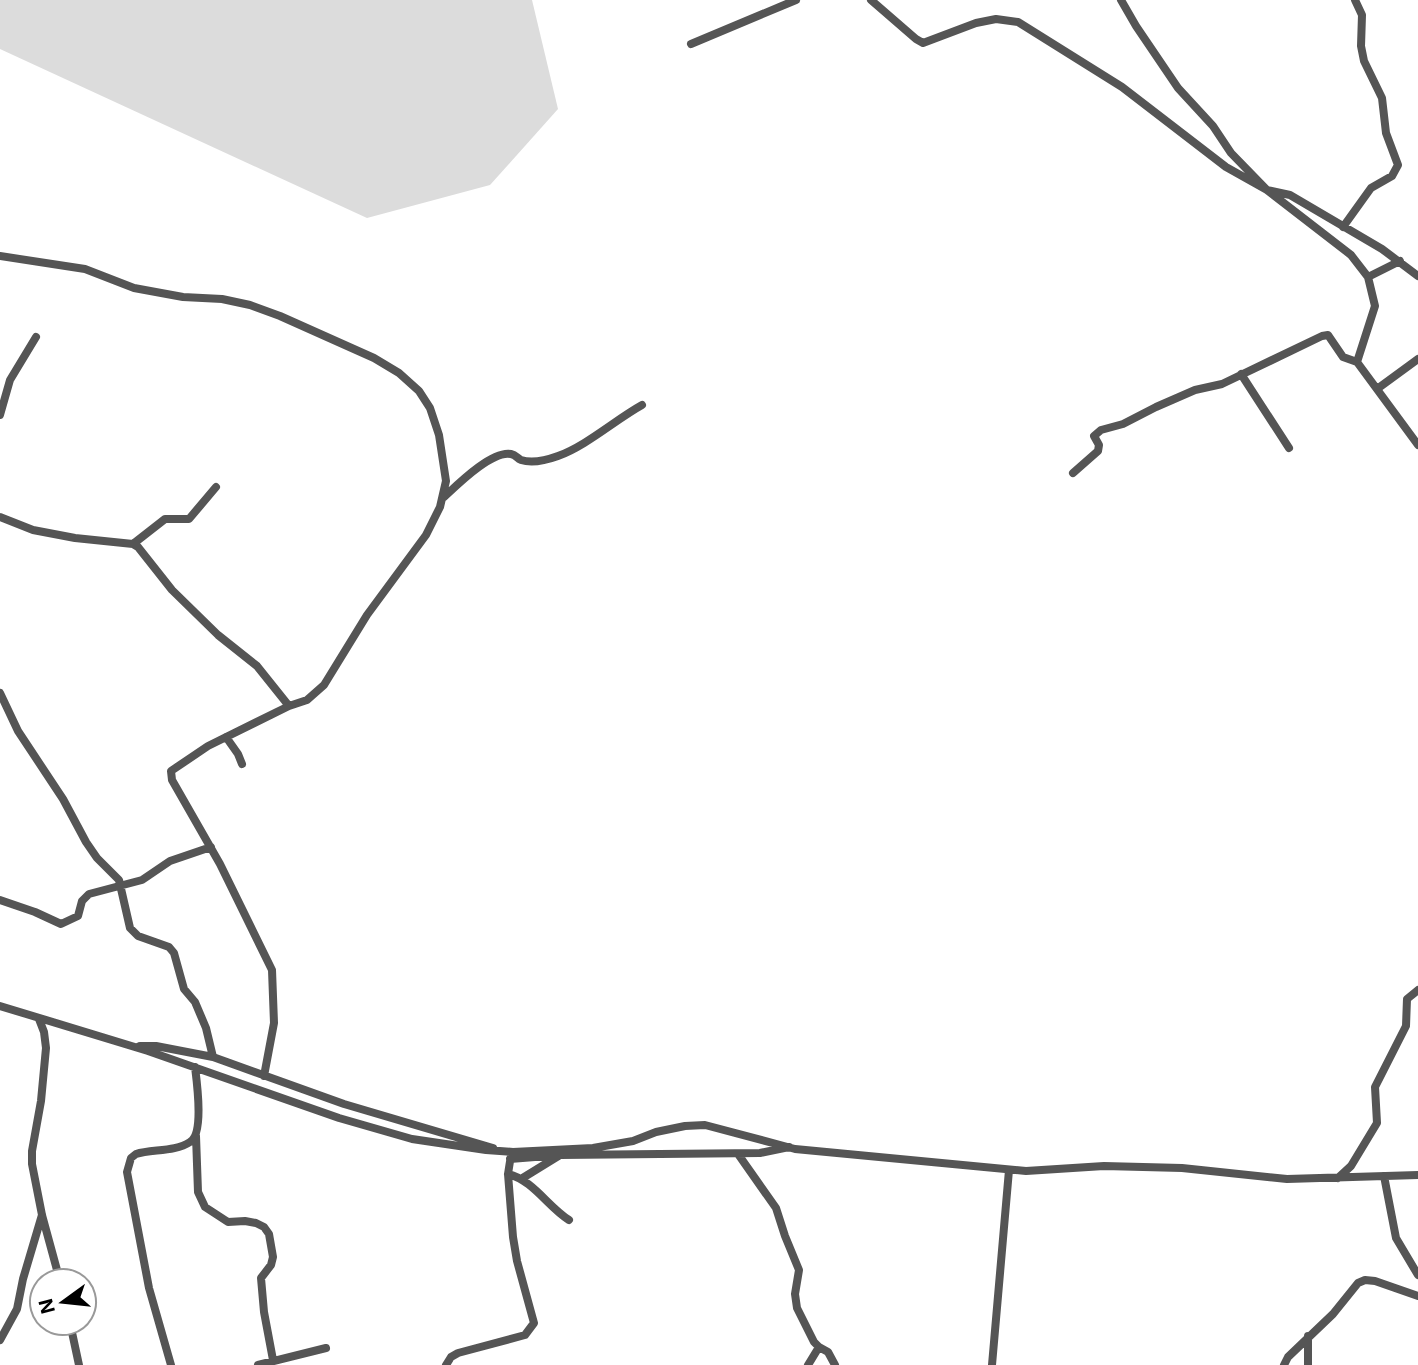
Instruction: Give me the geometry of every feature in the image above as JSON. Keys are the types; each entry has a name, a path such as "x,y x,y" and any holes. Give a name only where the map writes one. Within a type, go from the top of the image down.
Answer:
{"street":[{"path":"691,44 796,0"},
{"path":"871,0 923,43 976,23 996,19 1018,22 1122,87 1226,167 1267,190 1290,195 1400,261 1418,276"},
{"path":"884,0 885,12"},
{"path":"1121,0 1178,88 1213,127 1231,153 1267,190 1351,255 1368,277 1375,306 1357,362"},
{"path":"1343,227 1371,188 1392,176 1398,165 1386,133 1382,98 1364,61 1361,46 1362,15 1355,0"},
{"path":"0,256 85,269 156,293 222,299 250,305 374,358 399,373 419,391 430,408 439,435 446,467 444,496 426,536 367,615 324,685 307,700 226,737 171,771 172,780 183,802 211,847 272,970 274,1023 264,1076"},
{"path":"1368,277 1400,261"},
{"path":"1073,472 1098,451 1099,445 1094,436 1097,433 1123,424 1195,390 1218,385 1325,335 1328,335 1343,357 1357,362 1418,445"},
{"path":"0,415 10,380 36,337"},
{"path":"1377,388 1418,359"},
{"path":"1241,374 1289,448"},
{"path":"444,496 472,472 502,454 511,454 534,462 555,457 642,405"},
{"path":"133,544 165,519 189,519 216,487"},
{"path":"0,517 33,530 133,544 142,551 172,590 223,639 257,666 289,706"},
{"path":"0,693 18,731 63,799 86,842 97,858 119,880 130,928 138,936 169,947 174,953 184,989 195,1002 206,1028 213,1057"},
{"path":"226,737 242,764"},
{"path":"0,901 61,924 78,916 82,901 89,894 142,880 170,861 211,847"},
{"path":"1338,1178 1351,1166 1377,1123 1376,1087 1406,1026 1407,999 1418,990"},
{"path":"0,1006 134,1046 339,1118 447,1145 500,1152"},
{"path":"39,1019 46,1048 32,1158 42,1215 56,1267"},
{"path":"134,1046 156,1046 213,1057 344,1104 480,1143 511,1156 563,1152 633,1141 656,1132 705,1125 789,1147 1009,1170 1104,1166 1182,1168 1287,1179 1418,1175"},
{"path":"195,1067 198,1192 205,1207 228,1222 256,1223 264,1227 269,1234 273,1257 271,1265 261,1278 273,1360"},
{"path":"171,1365 149,1288 127,1172 131,1158 136,1154 182,1145 191,1142 196,1136"},
{"path":"521,1179 563,1152 738,1154 769,1152 789,1147"},
{"path":"738,1154 776,1208 799,1270 795,1294 797,1308 819,1348 828,1352 835,1365"},
{"path":"446,1365 451,1357 458,1353 525,1335 534,1323 517,1261 508,1174 511,1156"},
{"path":"992,1365 1009,1170"},
{"path":"508,1174 521,1179 569,1220"},
{"path":"1384,1176 1396,1238 1418,1275"},
{"path":"0,1340 17,1309 42,1215"},
{"path":"1284,1365 1308,1336 1333,1314 1352,1289 1366,1280 1390,1285 1418,1296"},
{"path":"1308,1336 1309,1362 1317,1365"},
{"path":"73,1337 79,1365"},
{"path":"258,1365 326,1348"},
{"path":"808,1365 819,1348"}],"shaded area":[{"path":"0,0 532,0 558,109 490,185 367,218 0,49"}]}
